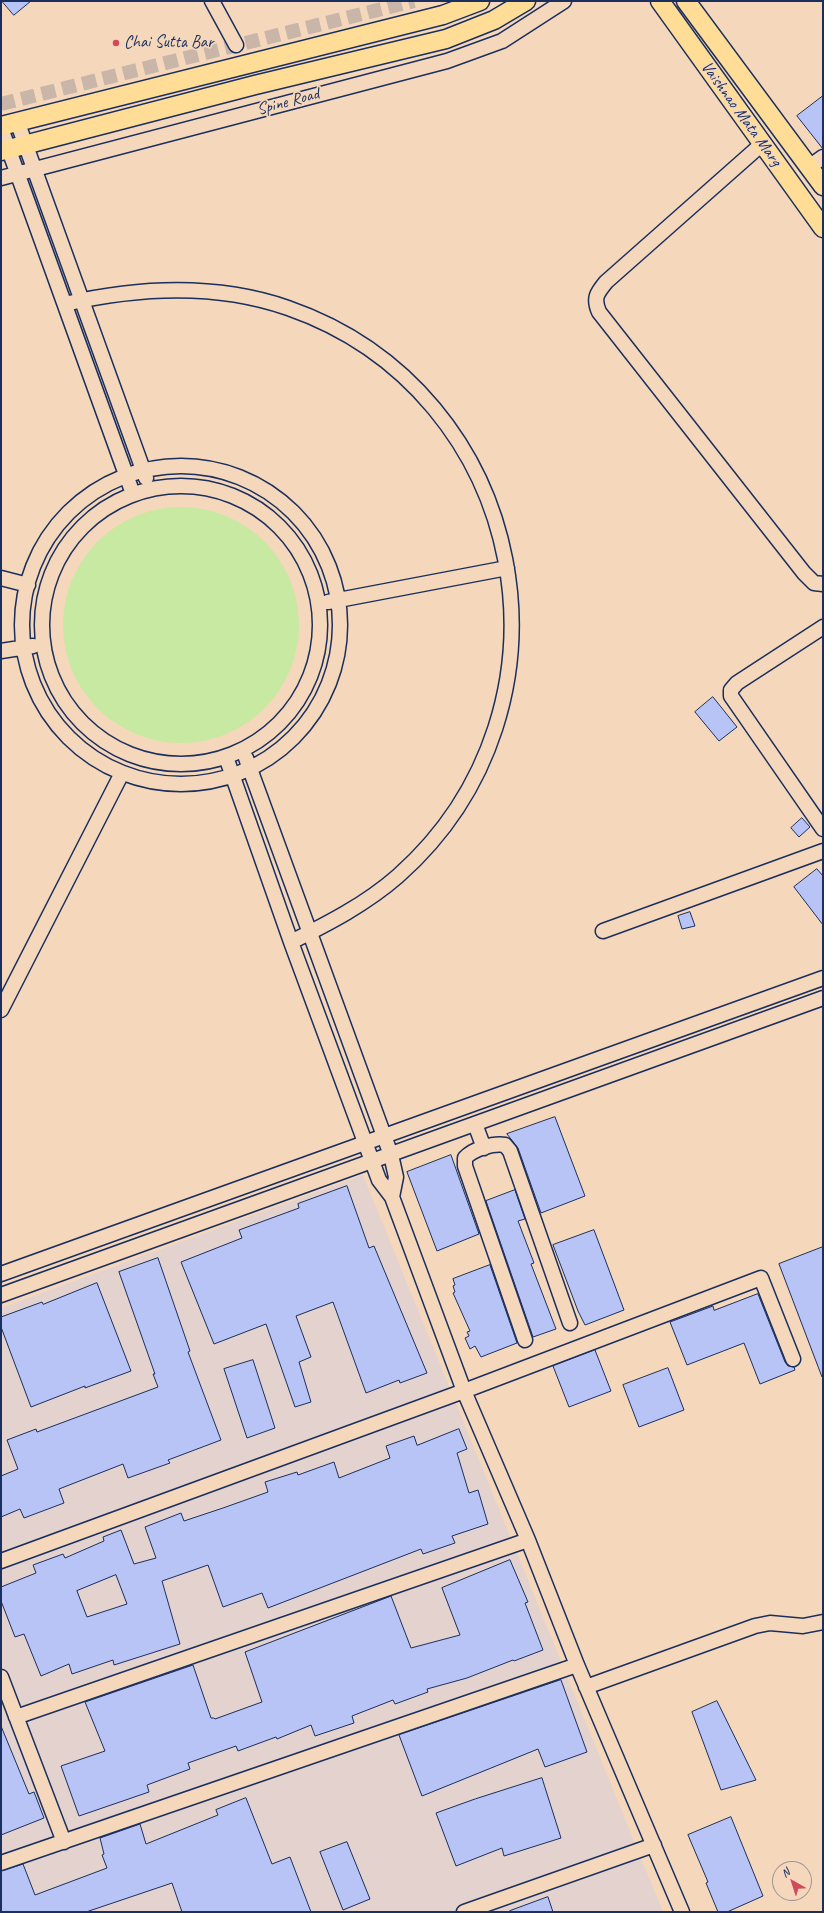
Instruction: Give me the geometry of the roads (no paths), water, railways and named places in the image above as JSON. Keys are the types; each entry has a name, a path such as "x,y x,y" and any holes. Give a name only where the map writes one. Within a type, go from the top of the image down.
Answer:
{"main road":[{"path":"6,125 443,15 480,1"},
{"name":"Spine Road","path":"5,150 255,85 446,39 478,28 512,11 526,1"},
{"name":"Vaishnao Mata Marg","path":"660,1 823,228"},
{"name":"Vaishnao Mata Marg","path":"686,1 818,172"},
{"path":"797,192 818,172"}],"street":[{"path":"212,1 236,45"},
{"name":"Spine Road","path":"1,178 447,61 502,41 564,1"},
{"path":"6,125 26,145 81,301 144,469 149,489"},
{"path":"6,125 5,150 17,174 133,494"},
{"path":"762,144 606,282 596,294 596,303 599,312 804,573 814,583 823,584"},
{"path":"65,304 151,290 186,289 220,292 255,298 288,308 320,321 351,338 380,357 407,380 431,405 452,432 471,462 486,493 498,526 511,594 512,629 510,664 504,698 494,732 481,764 465,795 445,824 428,846 398,876 371,898 341,917 291,942"},
{"path":"185,466 213,469 236,475 264,489 286,505 309,531 320,548 332,574 338,601 340,628 336,656 328,682 316,707 300,729 279,749 250,767 232,774 200,782 173,783 146,779 122,773 98,760 75,744 54,723 41,701 30,676 24,647 22,621 28,585 33,567 45,542 62,520 82,501 105,486 126,475 144,469 185,466"},
{"path":"184,485 209,488 232,495 254,505 273,520 290,537 304,558 313,580 319,603 320,628 318,652 311,675 300,697 285,717 268,734 226,757 201,763 177,764 153,762 129,755 108,744 88,730 71,712 58,692 48,670 43,644 41,622 44,598 51,574 62,552 76,533 94,516 114,502 149,489 184,485"},
{"path":"319,603 338,601 507,568"},
{"path":"1,578 28,585"},
{"path":"823,627 737,683 731,690 731,696 823,830"},
{"path":"1,651 43,644"},
{"path":"243,749 391,1155 396,1177 392,1197"},
{"path":"226,757 291,942 379,1180 392,1197 464,1391 528,1540 586,1687 682,1912"},
{"path":"1,1010 122,773"},
{"path":"603,931 823,850"},
{"path":"1,1274 823,978"},
{"path":"1,1295 823,998"},
{"path":"475,1124 484,1148"},
{"path":"524,1340 465,1166 465,1158 468,1154 484,1148 497,1144 505,1145 510,1151 570,1323"},
{"path":"1,1561 464,1391 761,1278 793,1359"},
{"path":"16,1717 528,1540"},
{"path":"586,1687 755,1626 770,1623 803,1626 823,1622"},
{"path":"1,1863 577,1665"},
{"path":"1,1676 64,1842"},
{"path":"464,1912 654,1845"}],"tunnel":[{"path":"1,104 414,1"}],"place":[{"name":"Chai Sutta Bar","path":"116,43"}]}
